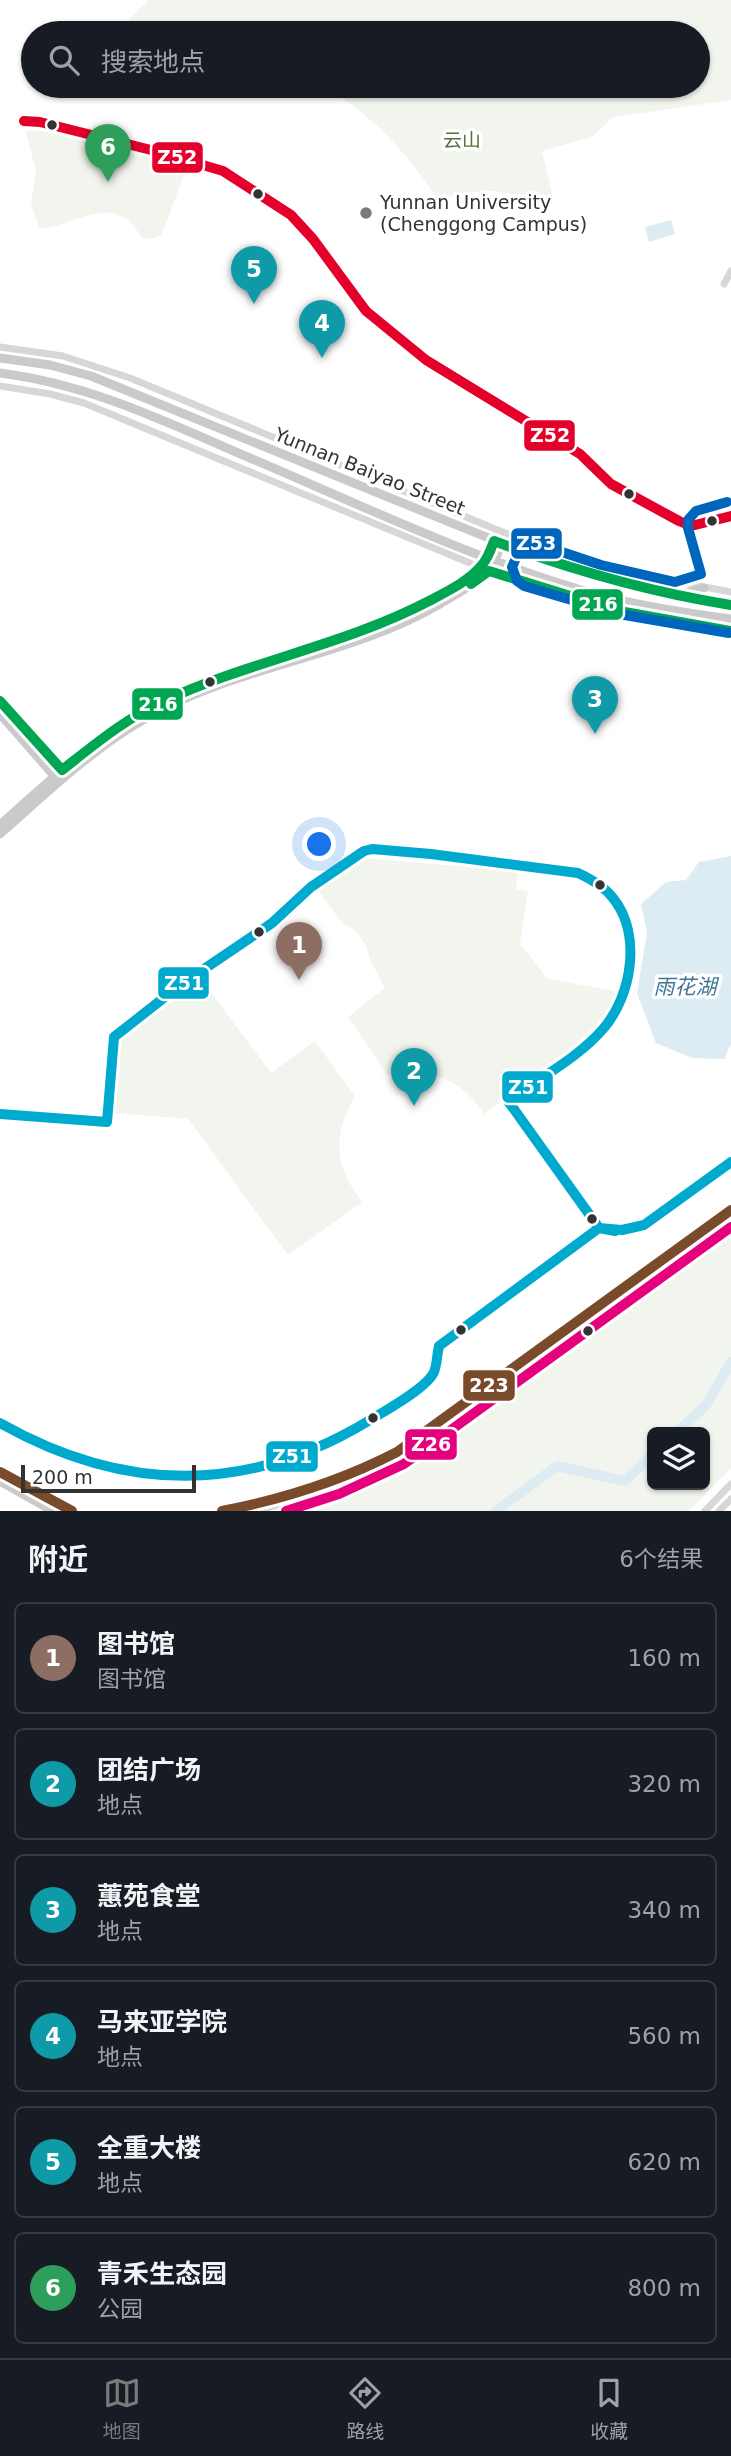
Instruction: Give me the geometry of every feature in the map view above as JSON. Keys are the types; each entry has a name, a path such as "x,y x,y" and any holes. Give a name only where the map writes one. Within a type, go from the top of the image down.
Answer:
{"main road":[{"name":"Yunnan Baiyao Street","path":"0,358 50,365 91,376 535,557 628,586 731,605"},
{"name":"Yunnan Baiyao Street","path":"0,373 58,383 102,396 528,573 621,600 731,619"},
{"path":"446,541 454,534 452,525"},
{"path":"0,825 60,776 123,732 164,708 229,682 390,629 448,599 485,569 497,543"},
{"path":"528,573 527,562 535,557"},
{"path":"595,563 628,586"},
{"path":"675,596 704,588"},
{"path":"0,701 60,776"},
{"path":"0,714 60,776"},
{"path":"0,834 60,776"},
{"path":"0,1472 72,1511"},
{"path":"0,1481 53,1511"}],"street":[{"path":"724,284 731,271"},
{"path":"0,347 26,349 97,366 546,550 731,592"},
{"path":"0,386 84,402 485,569 619,611 731,631"},
{"path":"222,1511 305,1492 365,1469 397,1452 731,1210"},
{"path":"255,1511 307,1498 368,1475 400,1458 731,1218"},
{"path":"705,1511 731,1484"},
{"path":"719,1511 731,1499"}],"green space":[{"name":"云山","path":"149,0 731,0 731,100 613,117 592,137 542,151 553,197 492,191 438,199 387,135 342,98 710,98 710,21 127,21"},
{"path":"33,130 67,134 182,165 185,172 162,234 143,239 125,218 104,213 39,228 31,203 36,171 26,132"},
{"path":"362,858 518,871 516,889 528,891 520,944 548,979 616,991 601,1026 593,1036 484,1114 464,1091 442,1078 417,1073 387,1074 348,1017 385,988 370,960 366,945 357,932 342,923 317,889"},
{"path":"200,978 271,1073 315,1041 355,1096 342,1125 339,1150 346,1176 362,1202 288,1255 188,1119 115,1113 118,1039"},
{"path":"731,1233 731,1468 710,1490 710,1427 647,1427 647,1490 710,1490 689,1511 307,1511 376,1484 409,1466"}],"water":[{"path":"671,220 675,234 649,242 645,227"},
{"name":"雨花湖","path":"731,856 731,1044 724,1059 692,1058 656,1043 637,993 647,933 641,904 666,882 686,880 699,862"}],"waterway":[{"path":"682,1427 706,1405 731,1362"},
{"path":"496,1511 557,1466 625,1481 647,1460"}],"transit line":[{"name":"Z52","path":"24,121 40,122 223,171 291,215 313,239 366,311 426,360 580,454 611,484 679,521 691,526 731,516"},
{"name":"Z53","path":"727,502 696,511 688,520 701,574 675,582 601,565 535,543 520,549 512,567 517,581 524,586 619,614 729,633"},
{"name":"216","path":"0,701 62,770 123,724 164,701 230,675 364,630 443,593 477,571 494,541 611,579 670,594 731,605"},
{"name":"216","path":"471,584 489,571 619,611 731,631"},
{"name":"Z51","path":"0,1114 107,1122 114,1037 179,986 272,923 311,887 364,851 372,849 578,873 606,890 622,913 628,929 630,965 627,983 613,1015 582,1050 508,1101 599,1228 622,1230 644,1225 731,1162"},
{"name":"223","path":"222,1511 312,1488 397,1452 731,1210"},
{"name":"Z26","path":"286,1511 339,1494 404,1464 731,1227"},
{"name":"Z51","path":"0,1423 46,1446 93,1463 139,1473 185,1476 232,1472 278,1462 324,1445 405,1399 434,1372 439,1346 599,1228 615,1231"},
{"name":"223","path":"0,1472 72,1511"}],"place":[{"name":"青禾生态园","path":"108,182"},
{"name":"Yunnan University (Chenggong Campus)","path":"366,213"},
{"name":"全重大楼","path":"254,304"},
{"name":"马来亚学院","path":"322,358"},
{"name":"蕙苑食堂","path":"595,734"},
{"name":"图书馆","path":"299,980"},
{"name":"团结广场","path":"414,1106"}]}
